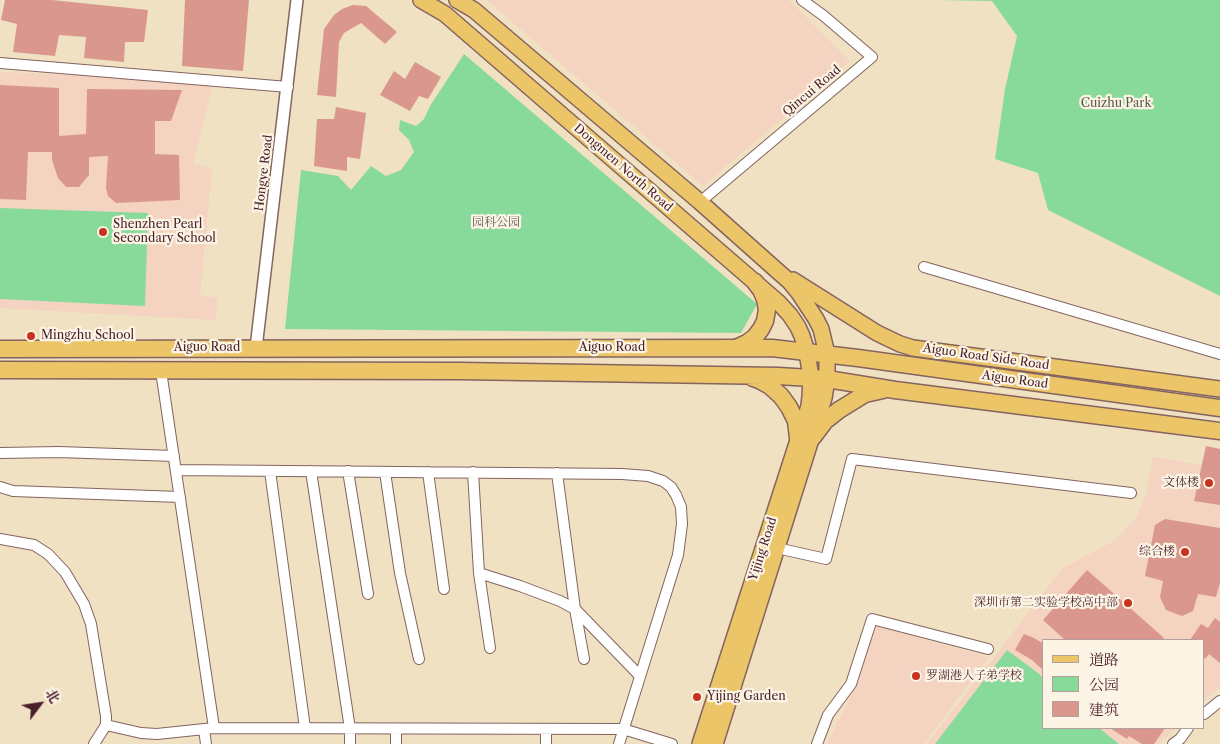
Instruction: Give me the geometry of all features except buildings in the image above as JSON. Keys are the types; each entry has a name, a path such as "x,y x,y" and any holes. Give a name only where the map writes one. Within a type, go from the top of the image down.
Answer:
{"highway":[{"path":"736,348 755,337 762,329 765,321 767,310 765,300 755,282"},
{"name":"Aiguo Road","path":"0,349 772,348 1220,408"},
{"name":"Aiguo Road","path":"0,370 460,371 778,376 819,379 1220,431"},
{"path":"744,375 770,386 781,396 805,437 839,410 865,394 895,390"}],"main road":[{"name":"Dongmen North Road","path":"421,0 445,14 779,303 798,326 807,352"},
{"name":"Dongmen North Road","path":"457,0 474,10 700,202 790,282 816,319 827,354"},
{"name":"Aiguo Road Side Road","path":"773,267 877,333 913,348 1220,389"},
{"name":"Yijing Road","path":"712,744 805,437 824,398 819,379 807,352"},
{"name":"Yijing Road","path":"819,379 827,354"},
{"name":"Yijing Road","path":"712,744 778,548 805,437"}],"street":[{"name":"Hongye Road","path":"256,348 297,0"},
{"name":"Qincui Road","path":"700,202 872,57 802,0"},
{"path":"0,63 288,87"},
{"path":"924,267 1220,354"},
{"path":"161,371 180,497 209,729 206,744"},
{"path":"0,453 59,452 174,456"},
{"path":"778,548 826,559 852,459 1131,493"},
{"path":"176,470 622,474 648,476 663,481 671,487 681,507 682,524 678,555 619,744"},
{"path":"270,471 305,728"},
{"path":"311,471 350,728 350,744"},
{"path":"348,471 368,594"},
{"path":"385,472 400,573 419,659"},
{"path":"428,472 444,589"},
{"path":"473,472 479,573 490,648"},
{"path":"557,473 575,609 584,659"},
{"path":"0,487 13,491 180,497"},
{"path":"0,539 34,545 48,554 65,572 84,604 91,624 106,716 106,724 94,744"},
{"path":"479,573 520,586 560,601 575,609 640,676"},
{"path":"817,744 828,715 850,684 872,619 988,649"},
{"path":"1205,713 1220,701"},
{"path":"106,724 156,739 209,729 623,729 672,744"},
{"path":"396,729 396,744"},
{"path":"546,729 546,744"},
{"path":"1173,744 1180,739 1187,729"}],"shaded area":[{"path":"487,0 789,0 850,61 703,186"},
{"name":"Shenzhen Pearl Secondary School","path":"0,72 214,80 193,164 212,168 200,295 218,298 215,320 0,308"},
{"name":"深圳市第二实验学校高中部","path":"1206,446 1220,449 1220,686 1205,700 1205,639 1042,639 1042,729 1175,729 1159,744 927,744 1062,569 1114,541 1136,518 1146,495 1153,457 1202,465"},
{"name":"罗湖港人子弟学校","path":"875,626 989,657 924,744 827,744 851,695"}],"green space":[{"name":"Cuizhu Park","path":"939,0 1220,0 1220,296 1048,210 1038,173 995,159 1005,89 1017,36 992,1"},
{"name":"园科公园","path":"464,54 757,304 741,333 285,329 301,170 338,176 351,190 371,166 386,176 401,170 414,152 409,140 399,130 400,120 416,126 424,119 430,106"},
{"path":"0,208 148,213 145,306 0,299"},
{"path":"1007,650 1042,677 1042,729 1100,729 1119,744 935,744"}],"place":[{"name":"Shenzhen Pearl Secondary School","path":"103,232"},
{"name":"Mingzhu School","path":"31,336"},
{"name":"文体楼","path":"1209,483"},
{"name":"综合楼","path":"1185,552"},
{"name":"深圳市第二实验学校高中部","path":"1128,603"},
{"name":"罗湖港人子弟学校","path":"916,676"},
{"name":"Yijing Garden","path":"697,697"}]}
